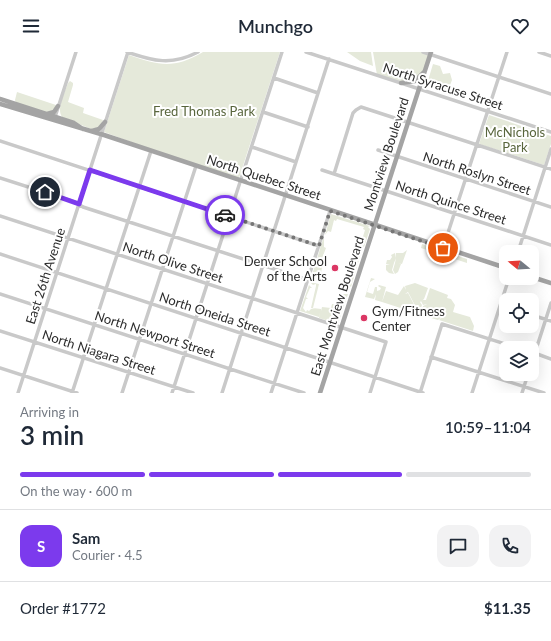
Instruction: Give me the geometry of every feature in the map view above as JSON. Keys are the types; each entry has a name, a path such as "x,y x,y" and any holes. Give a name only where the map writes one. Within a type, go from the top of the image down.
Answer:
{"main road":[{"path":"419,89 431,53"},
{"path":"401,83 415,81 426,69"},
{"name":"Montview Boulevard","path":"374,226 419,89"},
{"name":"North Quebec Street","path":"0,99 76,124 83,129"},
{"name":"North Quebec Street","path":"0,104 78,129 101,134 374,226 499,266"},
{"path":"43,113 53,113 58,106"},
{"path":"48,119 55,117"},
{"path":"90,131 99,129 105,122"},
{"name":"East Montview Boulevard","path":"320,393 374,226"},
{"path":"539,279 551,283"}],"street":[{"path":"55,117 76,52"},
{"path":"128,52 151,60 164,61 183,58 198,52"},
{"name":"East 26th Avenue","path":"18,393 128,52"},
{"path":"172,393 282,52"},
{"name":"North Syracuse Street","path":"306,52 551,132"},
{"path":"423,52 431,53 551,94"},
{"path":"443,248 507,52"},
{"path":"539,52 551,56"},
{"path":"222,393 329,60"},
{"path":"274,78 318,93"},
{"path":"334,174 353,113 357,108 363,108 551,169"},
{"path":"263,112 308,127"},
{"path":"0,141 319,246"},
{"path":"252,146 296,162"},
{"path":"520,245 551,149"},
{"name":"North Roslyn Street","path":"378,150 551,207"},
{"path":"0,368 74,393 94,325 151,151"},
{"path":"122,393 196,166"},
{"name":"North Quince Street","path":"322,170 551,245"},
{"path":"0,178 128,222 308,280"},
{"path":"271,393 330,211"},
{"name":"North Olive Street","path":"0,216 386,342 375,377"},
{"name":"North Oneida Street","path":"0,254 421,393"},
{"name":"North Newport Street","path":"0,294 304,393"},
{"path":"538,341 551,303"},
{"path":"472,393 499,311"},
{"path":"539,317 551,321"},
{"path":"421,393 442,324 499,342"},
{"name":"North Niagara Street","path":"0,331 193,393"},
{"path":"539,355 551,359"},
{"path":"431,357 544,393"},
{"path":"370,393 375,377"},
{"path":"522,393 526,381"}],"green space":[{"name":"Fred Thomas Park","path":"203,52 280,52 239,178 104,132 129,55 150,62 167,64 184,61"},
{"path":"347,52 371,52 373,66 360,61"},
{"path":"373,52 423,52 430,55 420,77 406,83 377,75"},
{"path":"433,64 440,66 443,74 450,73 452,80 449,88 453,92 452,95 428,86 427,84"},
{"path":"70,81 73,85 68,102 84,108 83,113 103,120 101,125 91,129 62,117 60,113 60,105"},
{"path":"17,92 56,105 55,108 49,113 16,103 15,100"},
{"name":"McNichols Park","path":"489,115 551,136 551,144 544,165 479,144"},
{"path":"331,214 370,226 368,227 370,229 364,247 364,241 362,247 358,245 361,243 365,230 363,229 364,227 337,219 336,221 334,220 331,232 328,231 325,235"},
{"path":"323,239 324,247 326,248 321,261 323,262 321,273 318,273 315,278 314,283 319,284 313,308 321,309 321,311 322,307 331,308 332,304 337,305 341,294 348,294 338,324 319,318 320,312 319,317 300,311 309,285 312,288 310,288 306,297 308,299 306,299 303,308 306,312 307,310 309,311 311,309 315,309 311,308 316,284 313,285 310,282"},
{"path":"422,244 467,259 467,263 421,248"},
{"path":"357,250 361,253 351,287 346,283 350,272 352,272 353,269 350,268 354,251"},
{"path":"407,250 402,264 398,263 401,264 398,272 395,274 393,270 396,253 403,253"},
{"path":"395,253 396,258 392,270 394,274 389,273 386,270 386,265 390,264 386,264 387,260 390,260 392,257 391,255"},
{"path":"371,278 375,279 370,282 367,292 373,294 375,287 377,287 377,291 380,290 381,288 378,286 379,285 386,287 382,302 375,300 376,294 374,299 365,297"},
{"path":"415,283 428,288 424,299 420,302 422,305 419,313 408,292 405,294 408,293 419,314 382,302 386,291 398,295 404,286 406,290 405,286"},
{"path":"430,288 448,295 447,298 451,299 455,305 453,312 470,317 474,326 473,331 439,320 442,317 438,320 421,315 423,306 427,304 423,305 421,301 426,300"}],"way so far":[{"path":"225,215 319,246 330,211 443,248"}],"place":[{"name":"Denver School of the Arts","path":"335,268"},
{"name":"Gym/Fitness Center","path":"364,318"}],"route":[{"path":"45,192 79,204 90,170 92,172 225,215"}]}
